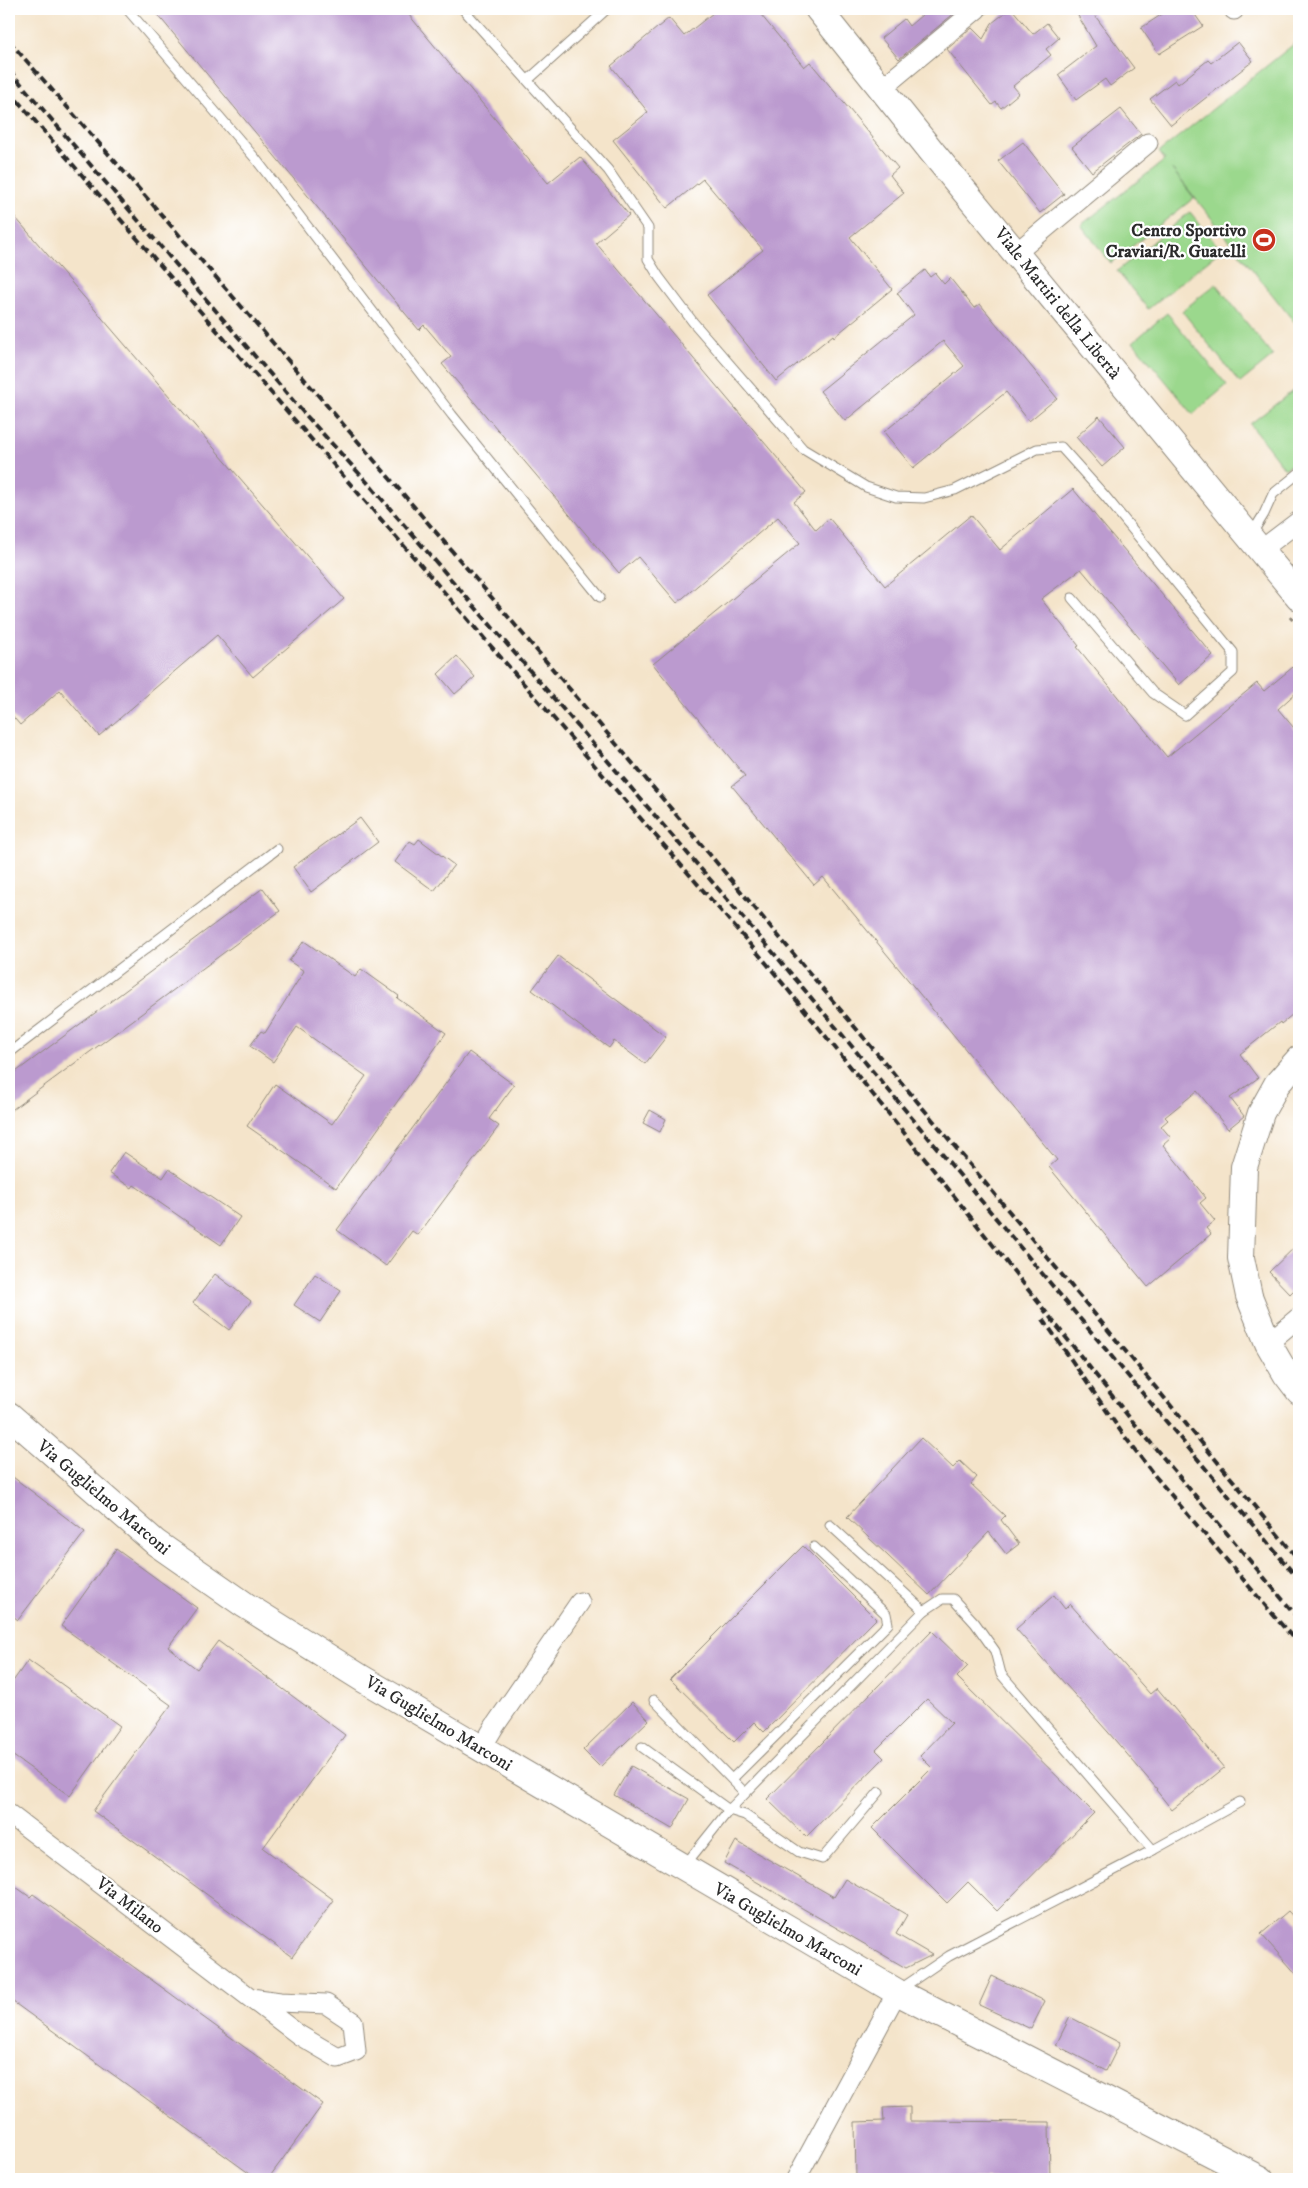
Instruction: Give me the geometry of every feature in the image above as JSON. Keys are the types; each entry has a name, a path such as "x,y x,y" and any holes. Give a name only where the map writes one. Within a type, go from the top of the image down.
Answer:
{"street":[{"name":"Viale Martiri della Libertà","path":"818,9 933,153 1017,252 1299,597"},
{"path":"882,88 977,9"},
{"path":"1017,252 1148,143"},
{"path":"1256,543 1299,521"},
{"path":"1299,1060 1277,1084 1261,1113 1244,1167 1241,1258 1250,1296 1268,1342 1286,1374 1299,1391"},
{"path":"1268,1342 1299,1317"},
{"name":"Via Guglielmo Marconi","path":"9,1414 156,1543 245,1605 683,1868 897,1992 1261,2179"},
{"path":"481,1748 580,1602"},
{"name":"Via Milano","path":"9,1814 299,2035 338,2058 356,2052 353,2022 326,2004 280,2002 251,1998"},
{"path":"796,2179 897,1992"}],"lane":[{"path":"127,9 255,158 452,415 600,597"},
{"path":"463,9 608,170 648,228 648,259 659,277 693,322 803,449 866,487 896,498 924,498 955,490 1037,449 1061,447 1105,496 1233,652 1233,672 1185,714 1153,693 1072,598"},
{"path":"528,80 607,9"},
{"path":"1256,543 1264,514 1273,494 1299,473"},
{"path":"9,1053 277,849"},
{"path":"830,1525 924,1611"},
{"path":"732,1779 888,1624 886,1614 814,1548"},
{"path":"683,1868 729,1810 745,1793 924,1611 942,1599 953,1599 975,1623 995,1652 1001,1674 1153,1850"},
{"path":"654,1700 745,1793"},
{"path":"642,1747 729,1810 745,1815 799,1852 822,1859 879,1792"},
{"path":"897,1992 949,1956 1153,1850 1240,1802"}],"green space":[{"name":"Centro Sportivo Craviari/R. Guatelli","path":"1299,40 1299,328 1172,169 1194,198 1111,263 1081,225 1165,160 1159,152"},
{"path":"1190,212 1221,250 1148,309 1117,271"},
{"path":"1216,284 1273,356 1240,383 1182,311"},
{"path":"1167,313 1227,385 1193,414 1133,342"},
{"path":"1299,386 1299,458 1285,469 1250,424"}],"building":[{"path":"153,9 404,9 548,183 580,157 629,215 596,243 806,492 794,502 816,530 829,518 885,586 971,515 1000,550 1073,489 1213,655 1179,685 1081,569 1041,599 1079,646 1077,647 1167,757 1257,683 1264,691 1293,667 1299,675 1299,690 1278,709 1299,734 1299,1009 1240,1054 1258,1078 1230,1098 1244,1116 1228,1129 1197,1091 1165,1117 1168,1120 1161,1126 1171,1138 1163,1145 1206,1198 1200,1203 1215,1221 1206,1228 1211,1234 1148,1287 1049,1167 1057,1160 823,877 814,885 732,786 745,776 653,664 800,543 778,517 677,603 638,557 619,573 442,364 451,357 424,325 419,330"},
{"path":"718,9 756,9 804,67 810,62 898,168 890,175 904,193 850,237 892,289 834,337 833,335 776,381 707,295 763,250 703,179 667,208 613,140 648,112 611,66 669,18 684,36"},
{"path":"929,9 956,9 957,11 899,59 881,38 904,19 909,26"},
{"path":"1010,9 1033,34 1047,23 1059,38 1046,49 1051,55 1013,86 1019,93 1001,108 996,102 992,105 947,49 972,28 983,39 992,23"},
{"path":"1074,9 1090,9 1134,68 1110,86 1105,79 1076,100 1058,75 1096,46"},
{"path":"1170,9 1191,9 1203,26 1159,54 1141,28"},
{"path":"1238,42 1253,61 1171,125 1150,99 1175,80 1178,84 1208,60 1211,63"},
{"path":"1121,109 1141,134 1092,172 1072,147"},
{"path":"1023,142 1064,194 1040,213 998,161"},
{"path":"9,210 344,599 253,677 217,635 99,736 60,690 20,725 9,712"},
{"path":"925,270 930,277 935,273 944,284 950,278 974,308 980,304 1057,398 1029,421 1006,392 913,468 884,432 964,366 943,341 845,421 820,391 914,315 897,293"},
{"path":"1099,416 1125,447 1102,467 1076,437"},
{"path":"457,656 475,677 455,694 438,674"},
{"path":"360,818 378,842 311,892 293,867"},
{"path":"419,839 454,865 434,891 395,862 410,841 415,844"},
{"path":"263,888 280,911 9,1112 9,1077"},
{"path":"304,941 355,977 361,969 399,996 397,998 446,1033 336,1188 247,1126 275,1084 332,1124 366,1076 297,1027 273,1062 250,1046 261,1031 265,1033 304,971 289,961"},
{"path":"558,956 666,1037 645,1064 614,1041 609,1048 532,990"},
{"path":"469,1052 514,1085 489,1119 499,1126 418,1235 412,1231 386,1266 337,1230"},
{"path":"650,1110 666,1119 660,1132 643,1123"},
{"path":"124,1152 163,1178 169,1169 240,1217 221,1245 134,1185 132,1188 109,1173"},
{"path":"1299,1243 1299,1285 1290,1294 1269,1272"},
{"path":"215,1274 251,1301 229,1330 193,1303"},
{"path":"315,1274 341,1291 320,1322 294,1305"},
{"path":"921,1438 953,1468 960,1461 977,1477 971,1484 1005,1516 1001,1520 1019,1544 1006,1554 989,1532 929,1595 847,1517"},
{"path":"9,1474 85,1532 18,1620 9,1613"},
{"path":"803,1546 876,1619 764,1732 754,1722 734,1742 670,1679"},
{"path":"116,1549 197,1608 168,1647 197,1669 218,1641 345,1735 263,1848 334,1900 292,1957 93,1811 171,1705 61,1626"},
{"path":"1054,1595 1065,1609 1070,1604 1150,1694 1157,1688 1224,1768 1172,1810 1157,1789 1108,1732 1016,1629"},
{"path":"932,1631 968,1666 957,1677 1094,1813 997,1911 968,1882 947,1903 872,1828 932,1768 920,1756 952,1723 927,1699 876,1750 884,1758 806,1837 767,1799"},
{"path":"28,1660 120,1726 70,1796 9,1753 9,1687"},
{"path":"632,1702 649,1720 600,1767 583,1750"},
{"path":"631,1766 689,1799 672,1829 614,1795"},
{"path":"736,1841 834,1897 845,1879 907,1915 896,1934 932,1955 906,1968 724,1863"},
{"path":"9,1882 30,1897 33,1894 323,2104 268,2179 257,2179 9,1999"},
{"path":"1288,1911 1299,1923 1299,1977 1261,1934"},
{"path":"992,1976 1045,2001 1031,2029 979,2005"},
{"path":"1070,2017 1120,2043 1106,2071 1056,2045"},
{"path":"910,2107 910,2121 1049,2122 1050,2179 856,2179 855,2122 884,2121 883,2108"}],"railway":[{"path":"9,41 499,606 821,986 1299,1560"},
{"path":"9,70 302,411 367,482 777,957 1299,1580"},
{"path":"9,91 767,964 901,1129 1129,1417 1299,1619"},
{"path":"1043,1319 1122,1433 1155,1476 1299,1645"}],"place":[{"name":"Centro Sportivo Craviari/R. Guatelli","path":"1264,240"}]}
